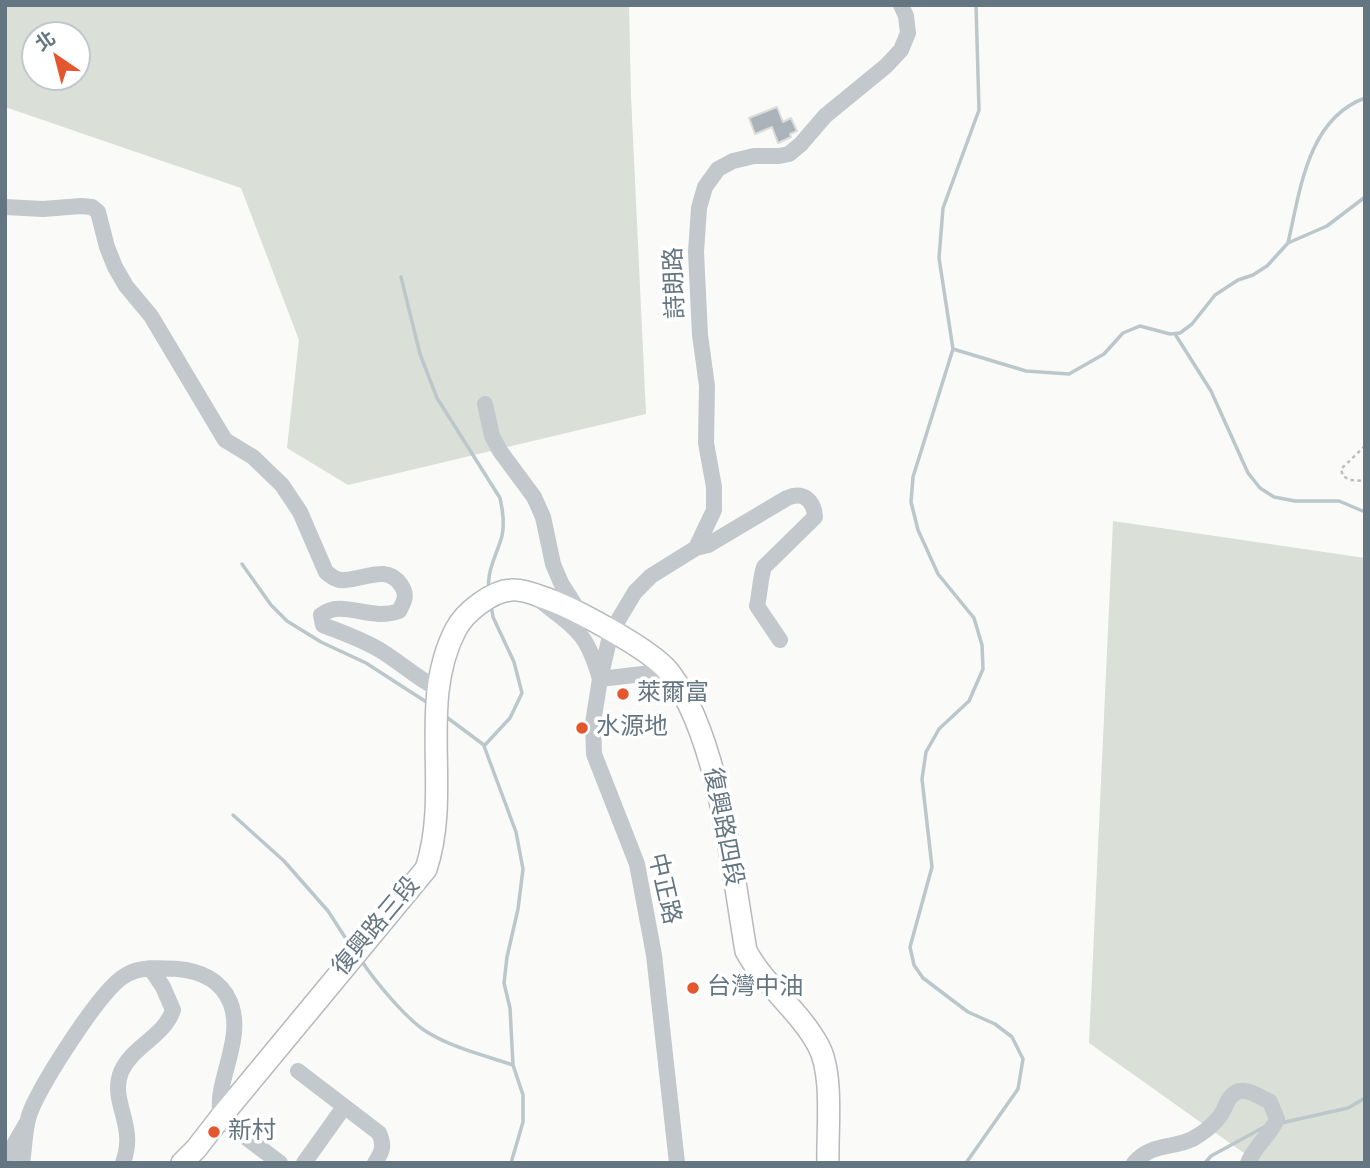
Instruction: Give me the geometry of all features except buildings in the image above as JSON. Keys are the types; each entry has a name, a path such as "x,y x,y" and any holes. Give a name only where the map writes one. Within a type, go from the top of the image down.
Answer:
{"main road":[{"name":"復興路四段","path":"494,596 509,590 530,592 559,602 653,656 668,671 689,703 708,754 746,951 756,969 800,1019 820,1047 827,1076 828,1163"},
{"name":"復興路三段","path":"186,1162 219,1118 426,869 433,848 436,819 438,689 444,657 457,626 475,608 494,596"}],"street":[{"name":"詩朗路","path":"696,548 714,510 714,487 706,443 708,386 701,335 696,252 698,208 705,187 718,169 733,160 789,153 801,144 825,116 886,66 901,50 908,33 906,16 901,5"},
{"path":"5,207 43,209 81,206 92,207 98,212 107,247 126,286 151,316 225,440 253,457 282,485 300,512 326,572 332,578 343,581 380,573 391,575 400,582 405,592 399,611 386,616 336,607 321,615 323,625 383,652 407,671 438,689"},
{"path":"485,404 492,436 534,497 543,517 553,564 561,583 582,615"},
{"path":"611,632 635,593 651,576 696,548 708,545 797,494 804,495 814,509 815,517 764,567 757,606 780,640"},
{"path":"530,592 583,636 592,652 600,679 668,671"},
{"name":"中正路","path":"611,632 593,723 594,754 636,864 654,955 677,1163"},
{"path":"123,1163 127,1150 127,1134 117,1086 122,1071 141,1046 164,1027 173,1010 151,969"},
{"path":"22,1163 31,1111 67,1047 114,984 125,975 151,969 195,971 209,977 230,1001 233,1034 220,1095 219,1118 280,1163"},
{"path":"298,1071 379,1133 383,1151 375,1163"},
{"path":"1134,1163 1145,1152 1159,1146 1195,1138 1211,1126 1231,1096 1243,1090 1270,1102 1277,1119 1272,1130 1253,1149 1248,1163"},
{"path":"304,1163 344,1107"},
{"path":"5,1160 28,1122"}],"path":[{"path":"1365,446 1341,469 1343,476 1350,480 1365,481"}],"shaded area":[{"path":"5,5 629,5 646,414 348,485 287,448 299,340 241,188 5,107"},
{"path":"1113,521 1365,558 1365,1163 1258,1163 1089,1043"}],"waterway":[{"path":"966,1163 1018,1089 1023,1059 1012,1037 995,1024 968,1012 923,978 914,965 910,947 932,867 922,779 926,752 939,729 969,701 983,669 982,645 974,618 938,574 918,530 911,502 913,477 953,349 939,258 943,208 979,110 976,5"},
{"path":"1288,243 1302,180 1318,140 1330,122 1346,108 1365,98"},
{"path":"953,349 1026,371 1069,374 1104,354 1123,333 1140,326 1170,334 1180,333 1192,324 1215,295 1267,266 1288,243 1327,226 1365,197"},
{"path":"401,277 420,354 437,398 500,498 503,531 490,570 489,591"},
{"path":"1175,334 1211,391 1248,473 1260,488 1274,497 1295,501 1339,501 1365,512"},
{"path":"242,564 271,605 287,621 321,642 366,663 431,705"},
{"path":"491,605 493,617 514,662 522,693 510,718 484,746 516,832 523,869 504,983 510,1008 513,1065 523,1095 523,1122 511,1163"},
{"path":"445,716 484,745"},
{"path":"233,815 284,861 328,911 352,948"},
{"path":"361,960 391,999 427,1032 458,1047 513,1065"},
{"path":"1281,1123 1348,1108 1365,1098"},
{"path":"1205,1163 1211,1156 1266,1126"}],"place":[{"name":"萊爾富","path":"623,694"},
{"name":"水源地","path":"582,728"},
{"name":"台灣中油","path":"693,988"},
{"name":"新村","path":"214,1132"}]}
